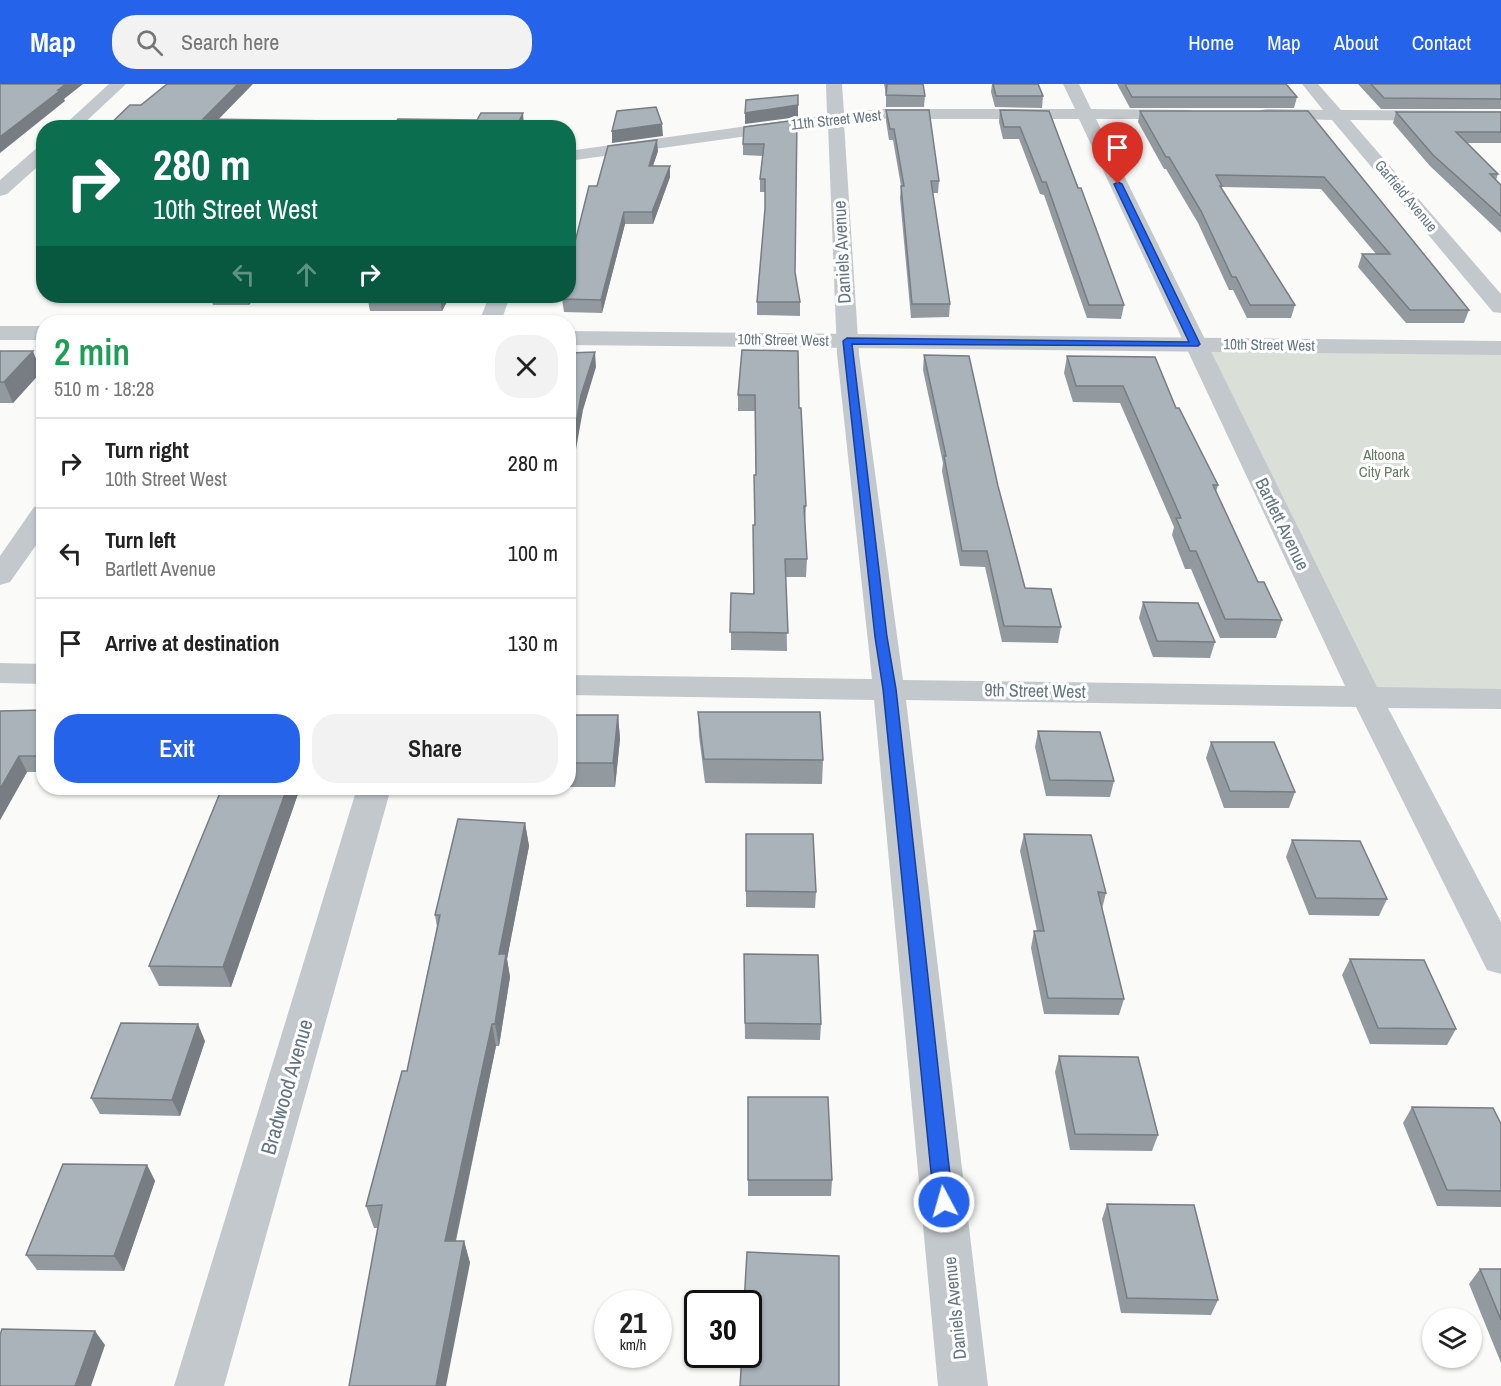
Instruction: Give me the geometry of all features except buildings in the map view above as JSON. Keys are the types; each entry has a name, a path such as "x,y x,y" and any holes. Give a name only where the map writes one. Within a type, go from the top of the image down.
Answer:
{"street":[{"path":"78,120 118,84"},
{"name":"Daniels Avenue","path":"834,84 847,341 889,689 963,1386"},
{"name":"Bartlett Avenue","path":"1071,84 1366,696 1501,959"},
{"name":"Garfield Avenue","path":"1310,84 1501,307"},
{"name":"11th Street West","path":"576,155 836,118 881,114 1202,114"},
{"path":"1247,114 1501,116"},
{"path":"0,190 36,160"},
{"path":"0,333 36,333"},
{"name":"10th Street West","path":"576,338 1501,348"},
{"path":"0,576 36,524"},
{"path":"0,673 36,674"},
{"name":"9th Street West","path":"576,685 1501,699"},
{"name":"Bradwood Avenue","path":"199,1386 372,795"}],"green space":[{"name":"Altoona City Park","path":"1195,344 1501,348 1501,699 1366,696"}],"route":[{"path":"944,1202 889,689 847,341 1195,344 1118,184"}]}
